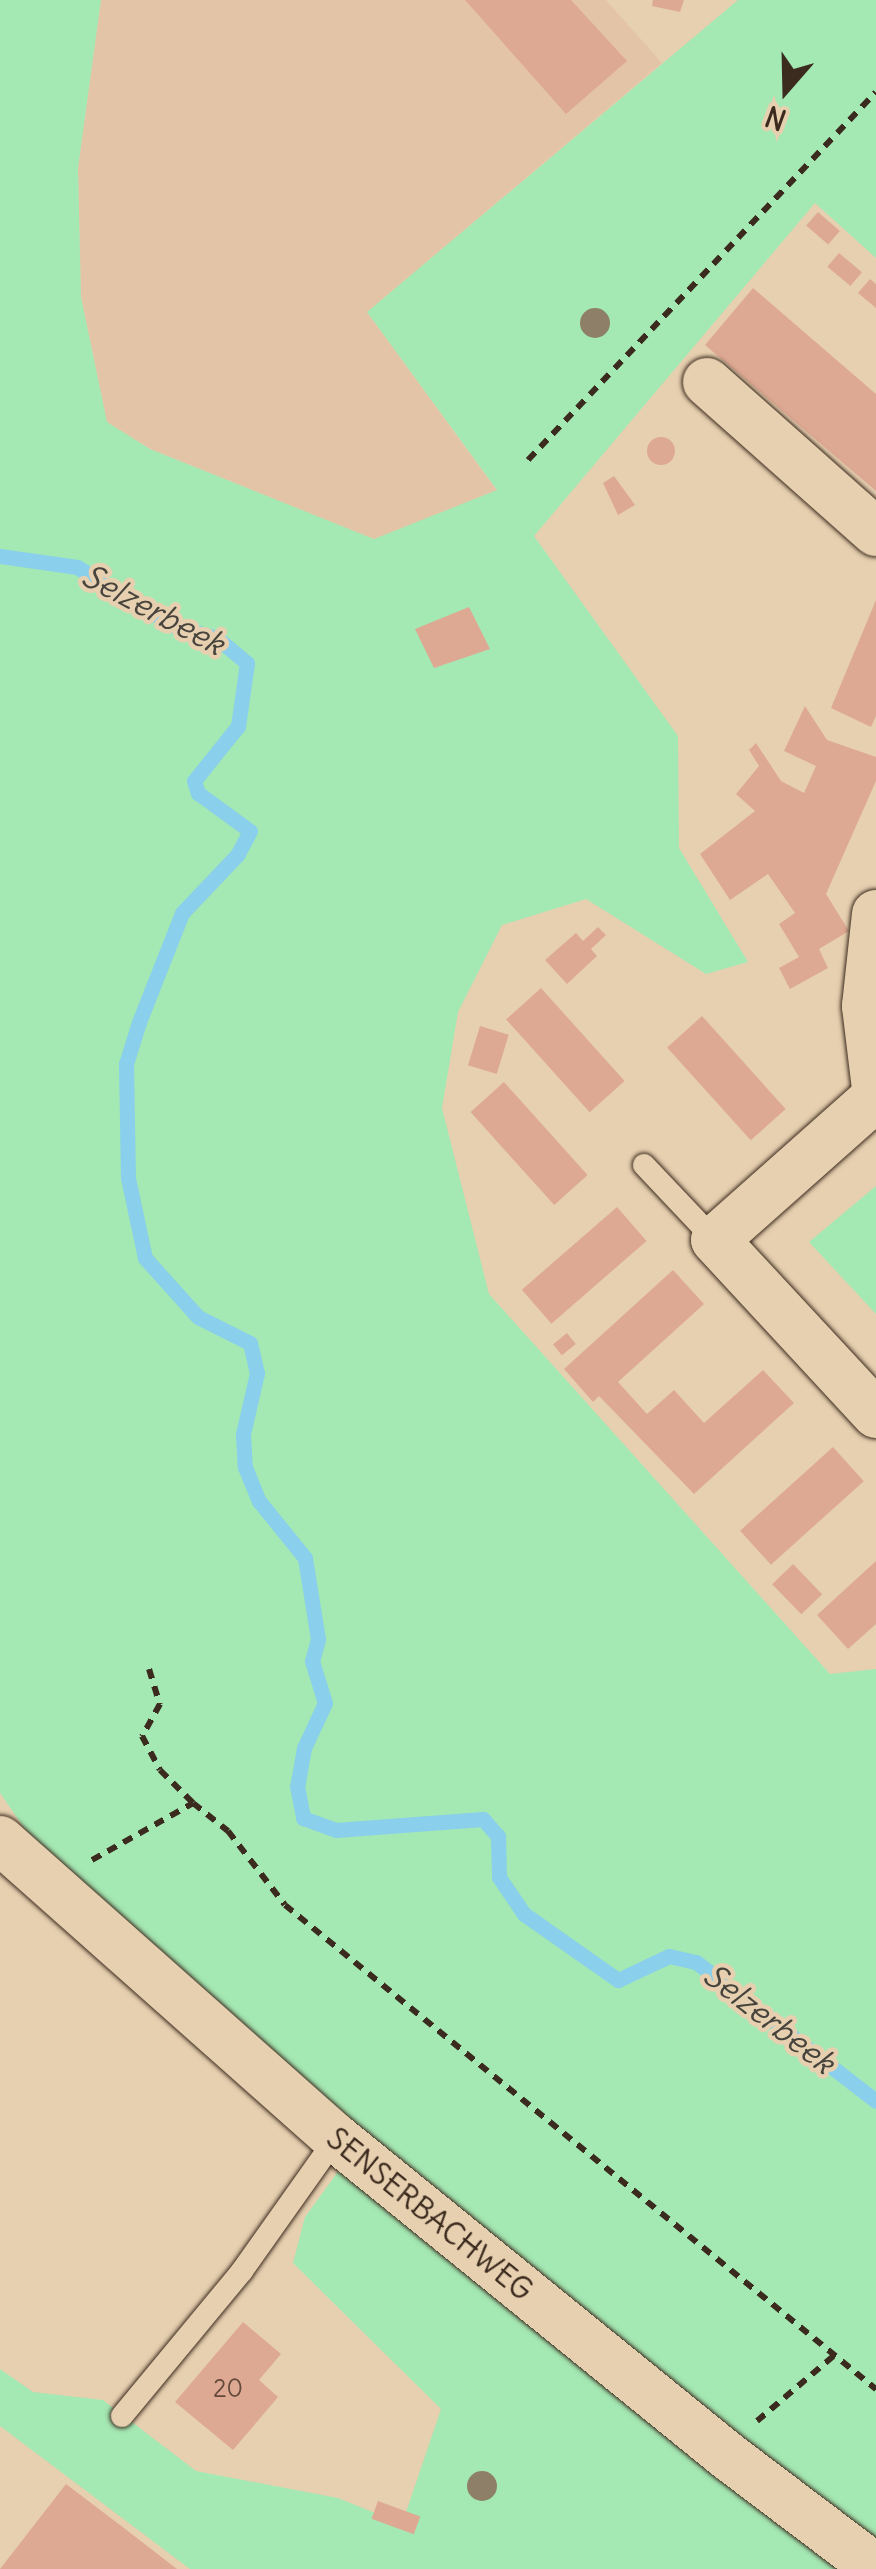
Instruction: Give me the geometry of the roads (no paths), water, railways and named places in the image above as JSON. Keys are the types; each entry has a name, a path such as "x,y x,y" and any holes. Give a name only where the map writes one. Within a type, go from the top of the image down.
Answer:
{"street":[{"path":"707,382 876,532"},
{"path":"876,914 866,1006 876,1088"},
{"path":"876,1097 715,1240 876,1414"},
{"name":"SENSERBACHWEG","path":"0,1840 42,1884 336,2138 728,2458 876,2568"}],"lane":[{"path":"644,1164 715,1240"},
{"path":"122,2416 242,2271 336,2138"}],"waterway":[{"name":"Selzerbeek","path":"0,556 77,567 174,626 217,638 247,663 238,726 194,781 198,793 250,831 238,854 182,913 139,1022 126,1064 128,1178 145,1258 198,1317 250,1343 257,1373 243,1434 245,1467 259,1501 305,1558 318,1639 312,1661 325,1703 304,1748 297,1786 303,1818 336,1830 483,1819 498,1836 499,1877 524,1914 618,1980 669,1956 696,1962 876,2101"}]}
